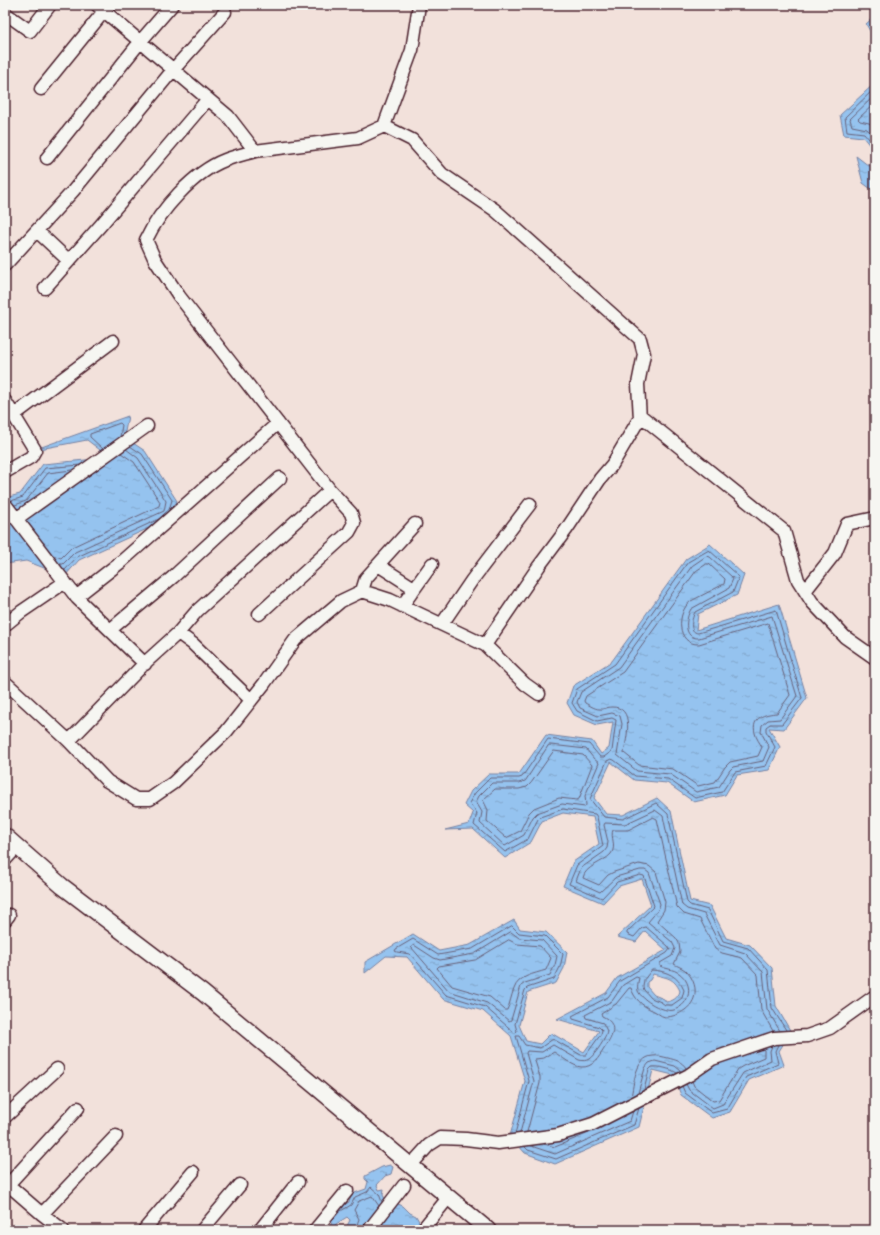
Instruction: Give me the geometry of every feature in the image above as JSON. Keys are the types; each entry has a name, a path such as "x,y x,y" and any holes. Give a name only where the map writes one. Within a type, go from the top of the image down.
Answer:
{"street":[{"path":"5,13 30,31 50,5"},
{"path":"47,158 140,42 172,5"},
{"path":"259,614 349,532 354,523 351,513 330,490 178,296 155,260 146,240 151,228 167,206 198,176 224,160 255,151 358,138 384,126 412,50 419,5"},
{"path":"41,89 103,7 140,42 228,116 255,151"},
{"path":"5,265 74,191 173,70 225,12"},
{"path":"45,288 208,99"},
{"path":"384,126 412,140 442,174 495,210 640,339 644,354 638,384 640,419 612,465 600,479 485,645"},
{"path":"37,231 69,260"},
{"path":"14,415 113,341"},
{"path":"5,401 35,450 31,456 5,472"},
{"path":"640,419 641,416 784,531 798,580 812,602 845,637 875,658"},
{"path":"76,597 122,561 278,423"},
{"path":"16,519 147,426"},
{"path":"110,630 173,577 280,478"},
{"path":"69,741 145,664 178,633 196,611 330,490"},
{"path":"5,504 76,597 145,664"},
{"path":"442,624 472,580 530,504"},
{"path":"805,591 835,553 847,524 875,518"},
{"path":"362,591 366,578 415,524"},
{"path":"402,606 432,564"},
{"path":"378,565 414,588"},
{"path":"5,625 21,612 65,582"},
{"path":"5,682 69,741 107,781 136,799 150,799 173,783 226,732 295,640 341,601 362,591 390,600 485,645 525,684 539,694"},
{"path":"178,633 193,644 251,700"},
{"path":"5,836 62,886 203,993 488,1230"},
{"path":"5,860 18,847"},
{"path":"410,1166 429,1145 440,1138 466,1139 498,1143 558,1135 593,1124 689,1075 712,1059 774,1038 807,1036 830,1028 875,996"},
{"path":"5,1118 57,1069"},
{"path":"63,1230 6,1185 78,1108"},
{"path":"42,1214 116,1136"},
{"path":"144,1230 193,1172"},
{"path":"260,1230 298,1182"},
{"path":"202,1230 240,1185"},
{"path":"369,1230 404,1185"},
{"path":"315,1230 347,1191"},
{"path":"422,1230 448,1198"}],"water":[{"path":"875,16 875,40 866,24"},
{"path":"875,83 875,152 863,137 844,135 840,115"},
{"path":"856,156 869,166 875,162 875,192 863,183"},
{"path":"128,416 124,437 145,451 177,501 171,518 79,560 65,576 26,561 5,564 5,498 20,494 43,464 96,459 100,450 87,440 40,449 5,467 22,454"},
{"path":"710,544 744,575 737,595 698,614 696,630 779,604 807,698 784,729 769,728 780,747 769,770 737,775 725,795 694,802 667,783 634,780 611,762 594,798 606,814 623,815 657,798 671,811 690,901 710,906 726,938 750,945 772,968 776,1006 791,1032 779,1051 784,1065 749,1080 730,1112 712,1118 681,1095 673,1075 653,1070 639,1127 555,1164 525,1153 510,1136 525,1081 511,1036 483,1011 443,999 407,957 386,956 365,973 365,962 413,934 439,951 470,945 514,920 520,929 546,932 567,952 564,968 556,983 528,992 519,1025 526,1041 540,1044 551,1033 584,1052 599,1031 557,1019 606,993 617,978 666,950 645,931 636,942 617,937 651,905 642,879 619,886 603,903 563,886 573,862 599,844 593,817 563,813 542,821 531,842 505,858 473,829 445,830 469,824 473,813 464,805 471,791 489,774 519,774 546,735 592,741 601,754 609,748 613,722 597,725 574,715 567,703 573,686 612,661 686,559","holes":["653,974 669,979 675,983 680,991 678,996 675,999 666,1002 664,999 654,995 647,987 647,982"]},
{"path":"390,1165 393,1167 391,1174 385,1176 377,1185 379,1190 384,1189 383,1195 385,1199 403,1206 410,1213 416,1216 424,1230 342,1230 347,1226 350,1220 347,1217 336,1224 334,1229 330,1228 333,1218 330,1212 349,1202 352,1194 366,1189 368,1182 365,1179 365,1176 382,1167"}]}
